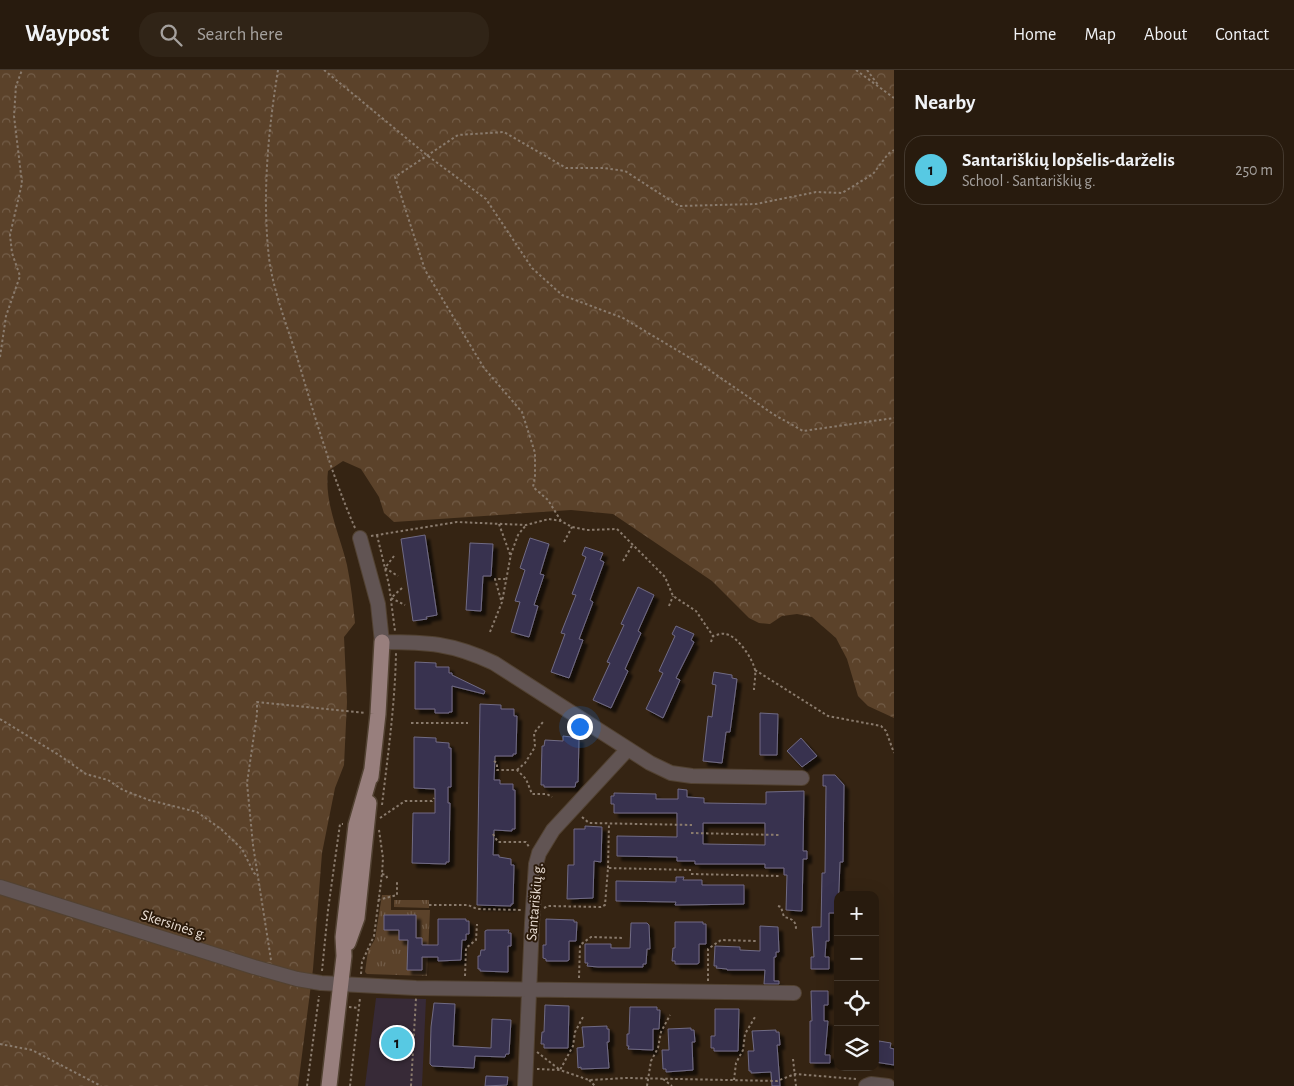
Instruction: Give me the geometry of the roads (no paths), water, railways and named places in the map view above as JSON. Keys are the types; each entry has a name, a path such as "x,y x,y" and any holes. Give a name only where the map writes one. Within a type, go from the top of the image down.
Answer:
{"main road":[{"path":"336,1086 344,956 343,937 356,825 372,769 378,714 382,642"}],"street":[{"path":"360,538 378,604 382,642 434,644 470,652 494,663 627,750 661,769 692,776 802,778"},
{"name":"Santariškių g.","path":"525,1086 528,990 536,864 539,852 553,830 627,750"},
{"name":"Skersinės g.","path":"0,887 254,967 297,979 321,983 416,988 794,993"},
{"path":"866,1086 871,1084 888,1086"}],"place":[{"name":"Santariškių lopšelis-darželis","path":"397,1043"}]}
